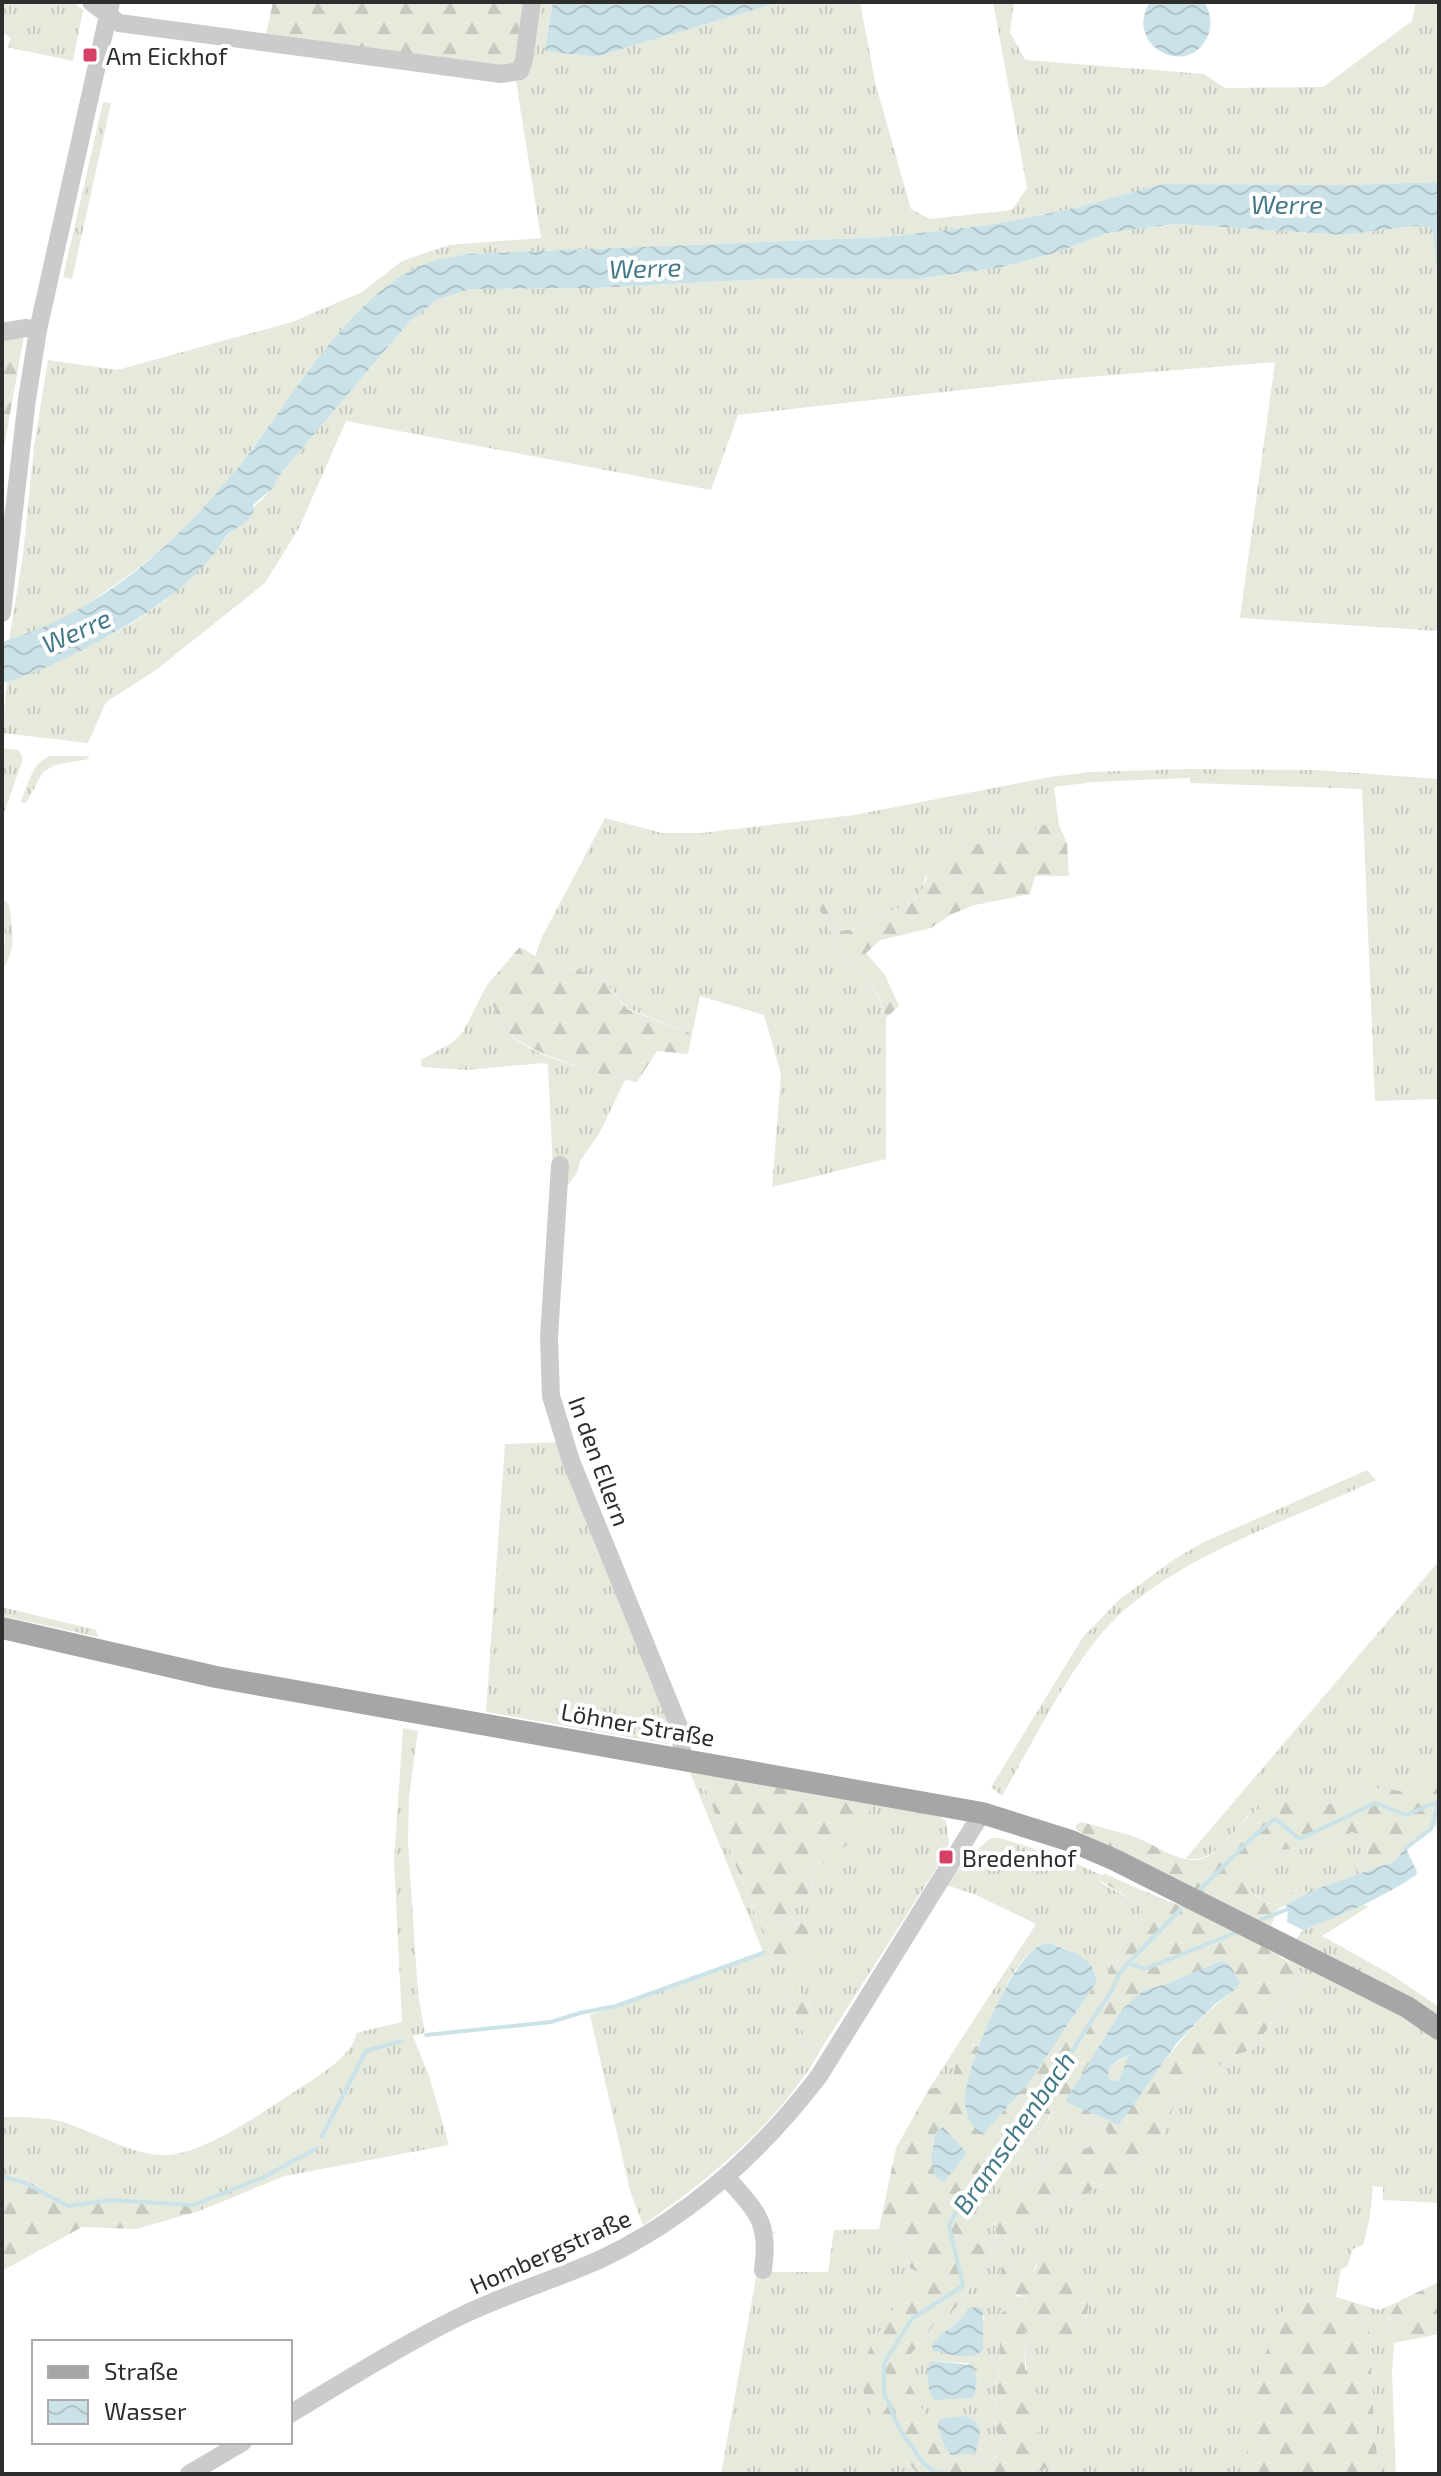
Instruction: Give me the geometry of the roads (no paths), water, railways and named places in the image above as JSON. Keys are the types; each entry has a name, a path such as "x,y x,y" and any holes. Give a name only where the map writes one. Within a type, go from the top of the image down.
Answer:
{"main road":[{"name":"Löhner Straße","path":"2,1628 216,1677 982,1813 1030,1826 1103,1854 1407,2007 1439,2029"}],"street":[{"path":"91,2 109,9 119,23 501,74 520,71 532,2"},
{"path":"2,613 38,330 109,9"},
{"path":"2,332 26,328 38,330"},
{"name":"In den Ellern","path":"560,1165 549,1337 551,1396 571,1461 680,1729 683,1759"},
{"name":"Hombergstraße","path":"292,2413 454,2320 601,2259 647,2235 727,2178 793,2109 819,2076 982,1813"},
{"path":"727,2178 751,2205 764,2229 763,2270"},
{"path":"189,2474 240,2444"}],"water":[{"path":"553,2 781,2 595,57 545,51"},
{"path":"1150,2 1204,2 1211,24 1207,38 1197,50 1185,56 1160,52 1145,32 1144,18"},
{"name":"Werre","path":"1439,182 1439,226 1436,228 1414,226 1344,235 1176,224 1107,233 1058,252 1003,267 917,279 787,278 595,288 470,289 437,300 409,322 277,478 274,487 253,505 254,511 249,519 229,533 210,559 187,582 149,611 99,641 47,667 2,683 2,642 68,615 128,577 156,554 230,477 343,328 396,279 430,262 466,254 885,237 989,225 1071,209 1163,184"},
{"path":"1406,1848 1417,1872 1403,1884 1361,1906 1303,1930 1287,1922 1286,1905 1316,1889 1393,1862"},
{"path":"1049,1943 1087,1961 1095,1974 1096,1983 1028,2084 982,2135 970,2121 965,2103 966,2088 980,2044 1014,1974 1037,1947"},
{"path":"1221,1961 1229,1964 1240,1982 1177,2043 1119,2125 1065,2102 1122,2009 1144,1990","holes":["1129,2055 1119,2080 1112,2081 1108,2077 1109,2069"]},
{"path":"943,2127 967,2153 944,2182 935,2176 931,2158 936,2132"},
{"path":"968,2308 983,2309 983,2350 972,2356 934,2351 932,2347 939,2336"},
{"path":"931,2361 973,2365 977,2383 973,2398 934,2400 928,2380"},
{"path":"962,2416 978,2424 980,2434 977,2446 975,2453 951,2455 937,2424 940,2419"}],"waterway":[{"name":"Bramschenbach","path":"1434,223 1439,269"},
{"path":"1406,1848 1431,1829 1439,1801"},
{"name":"Bramschenbach","path":"1199,1890 1275,1819 1300,1839 1375,1803 1406,1815 1439,1801"},
{"path":"1260,1920 1288,1909"},
{"name":"Bramschenbach","path":"945,2474 937,2473 923,2463 900,2430 884,2393 884,2363 912,2319 963,2286 949,2225 958,2209 1053,2080 1111,1992 1119,1974 1180,1910"},
{"path":"1128,1963 1145,1969 1237,1932"},
{"path":"426,2035 551,2022 616,2006 763,1953"},
{"path":"322,2136 366,2051 402,2041"},
{"path":"2,2176 25,2183 68,2206 110,2200 194,2205 264,2177 317,2148"}],"place":[{"name":"Am Eickhof","path":"90,55"},
{"name":"Bredenhof","path":"946,1857"}]}
